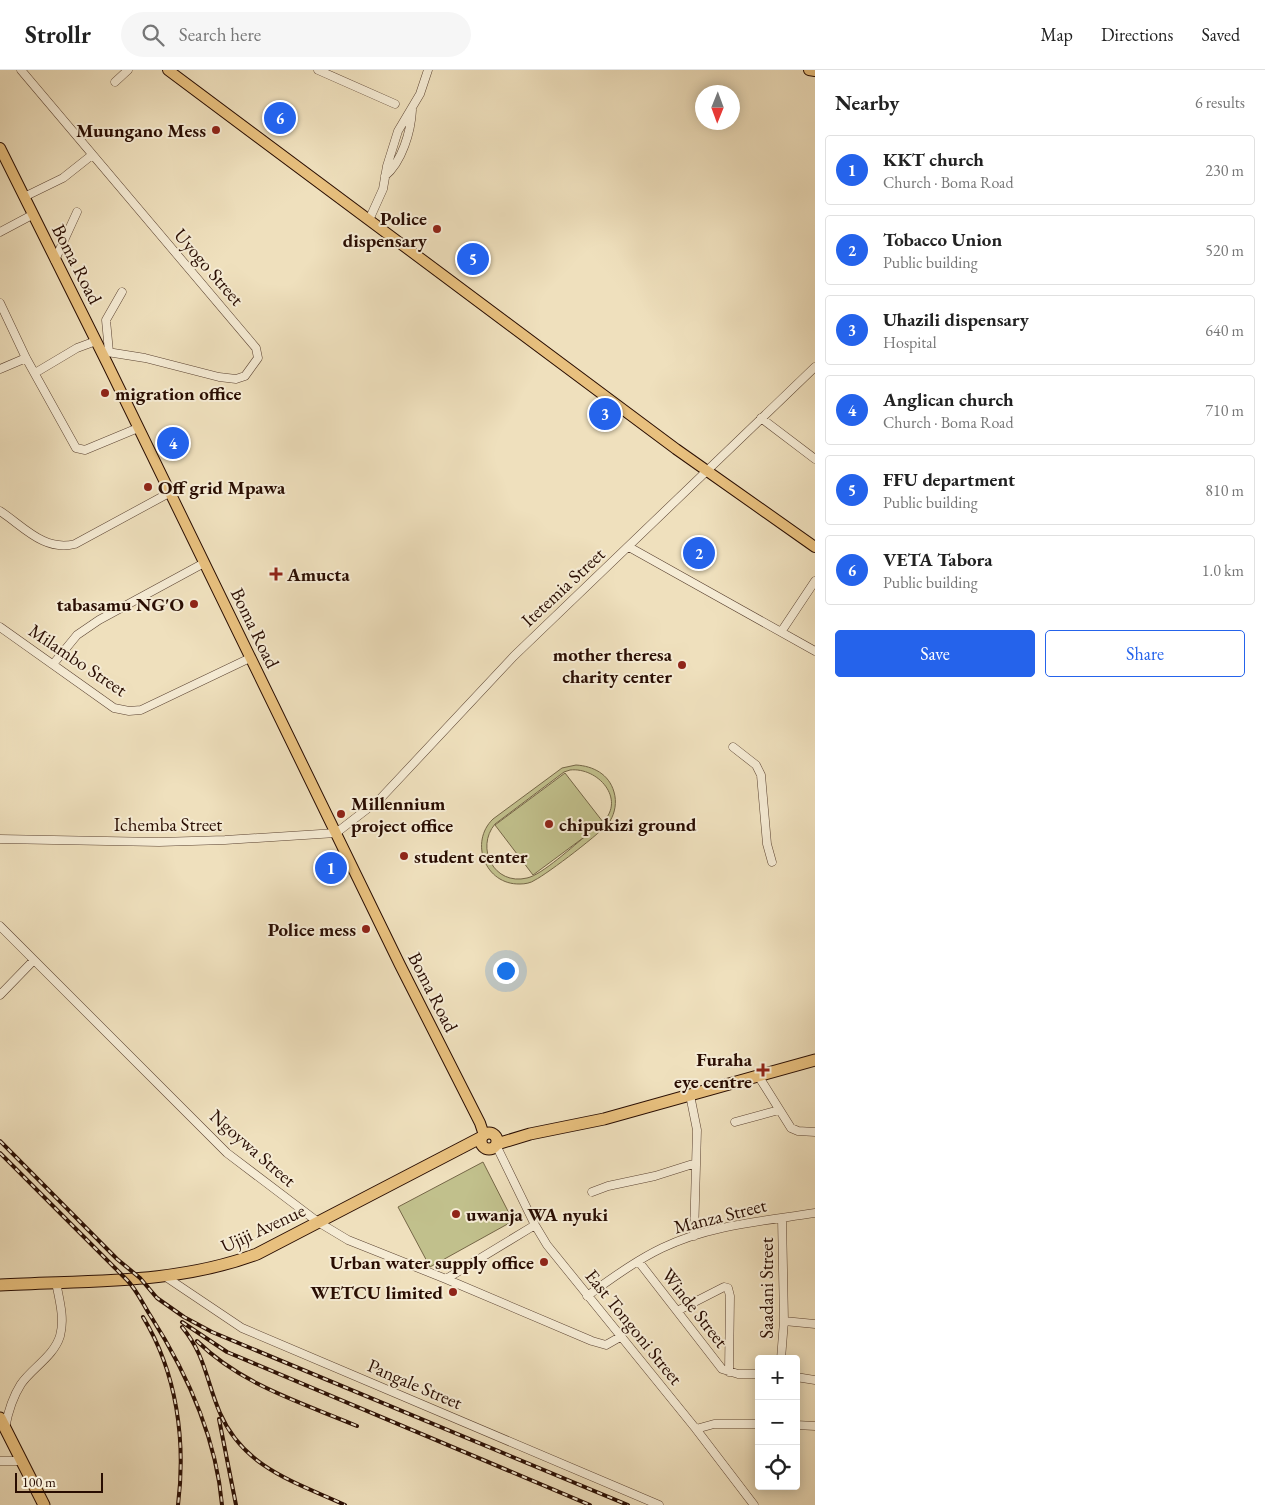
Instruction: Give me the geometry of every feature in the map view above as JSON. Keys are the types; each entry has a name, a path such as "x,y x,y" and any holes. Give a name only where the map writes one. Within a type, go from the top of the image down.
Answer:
{"highway":[{"path":"490,1141 604,1119 815,1060"},
{"name":"Ujiji Avenue","path":"0,1285 120,1281 166,1277 232,1263 257,1254 463,1147 490,1141"},
{"path":"3,1423 44,1505"}],"main road":[{"path":"168,70 708,471 815,547"},
{"path":"809,70 815,71"},
{"name":"Boma Road","path":"0,148 32,215 102,348 169,493 400,965 490,1141"}],"street":[{"name":"Uyogo Street","path":"21,70 92,156 220,303 256,348 258,358 245,376 236,378 219,377 102,348"},
{"path":"115,82 128,70"},
{"path":"318,70 395,104"},
{"path":"369,220 380,196 398,131 412,109 427,72"},
{"path":"24,197 63,178 92,156"},
{"path":"55,260 76,212"},
{"path":"0,232 32,215"},
{"path":"35,372 55,363 77,348 102,348 106,320 122,292"},
{"path":"0,303 26,358 62,426 76,448 80,451 138,428"},
{"path":"0,369 26,358"},
{"name":"Itetemia Street","path":"336,833 380,799 514,656 630,547 815,367"},
{"path":"761,418 815,458"},
{"path":"0,511 36,537 54,546 64,547 75,544 169,493"},
{"path":"630,547 815,651"},
{"path":"54,663 78,635 99,620 204,563"},
{"path":"781,632 815,581"},
{"name":"Milambo Street","path":"0,627 54,663 114,708 129,712 141,710 250,658"},
{"path":"733,747 756,765 762,775 767,844 772,862"},
{"name":"Ichemba Street","path":"0,839 168,842 336,833"},
{"name":"Ngoywa Street","path":"0,926 227,1153 318,1222 348,1240 446,1278 601,1344 606,1345 620,1337"},
{"path":"0,995 34,960"},
{"path":"759,1077 791,1128 798,1131 815,1132"},
{"path":"690,1095 694,1107 697,1130 694,1236"},
{"path":"735,1122 780,1110"},
{"name":"East Tongoni Street","path":"490,1141 535,1225 587,1296 696,1429 754,1505"},
{"path":"592,1192 608,1186 655,1176 696,1163"},
{"name":"Manza Street","path":"587,1296 662,1248 694,1236 747,1223 815,1213"},
{"name":"Saadani Street","path":"781,1355 784,1321 782,1218"},
{"path":"446,1278 535,1225"},
{"name":"Winde Street","path":"639,1262 722,1369 729,1372 755,1374"},
{"name":"Pangale Street","path":"166,1277 242,1328 659,1505"},
{"path":"3,1423 22,1383 53,1349 60,1337 62,1311 56,1282"},
{"path":"677,1311 724,1287 728,1288 730,1296 729,1372"},
{"path":"784,1321 815,1324"},
{"path":"800,1378 815,1380"},
{"path":"696,1429 714,1424 755,1424"},
{"path":"800,1425 815,1426"},
{"path":"1,1460 21,1461"}],"shaded area":[{"name":"chipukizi ground","path":"576,765 588,767 599,772 608,780 615,796 615,807 610,821 575,852 533,881 520,884 498,878 484,860 482,839 486,828 493,819 562,768","holes":["580,770 599,779 606,786 610,795 609,813 603,822 565,773 495,825 533,875 587,835 549,866 533,876 515,879 497,871 491,863 487,844 489,834 495,824 564,772"]},
{"name":"uwanja WA nyuki","path":"483,1162 513,1221 430,1267 398,1207"}],"railway":[{"path":"0,1141 117,1259 140,1278 157,1298 184,1317 212,1332 628,1505"},
{"path":"0,1153 127,1280 136,1292 176,1359 198,1406 213,1454 219,1479 222,1505"},
{"path":"143,1317 164,1361 176,1408 181,1456 178,1505"},
{"path":"182,1322 227,1352 590,1505"},
{"path":"182,1327 201,1359 220,1413 230,1432 243,1447 273,1471 345,1505"},
{"path":"197,1341 214,1356 252,1381 357,1426"},
{"path":"219,1419 236,1505"}],"place":[{"name":"VETA Tabora","path":"280,118"},
{"name":"Muungano Mess","path":"216,130"},
{"name":"Police dispensary","path":"437,229"},
{"name":"FFU department","path":"473,259"},
{"name":"migration office","path":"105,393"},
{"name":"Uhazili dispensary","path":"605,414"},
{"name":"Anglican church","path":"173,443"},
{"name":"Off grid Mpawa","path":"148,487"},
{"name":"Tobacco Union","path":"699,553"},
{"name":"Amucta","path":"276,574"},
{"name":"tabasamu NG'O","path":"194,604"},
{"name":"mother theresa charity center","path":"682,665"},
{"name":"Millennium project office","path":"341,814"},
{"name":"chipukizi ground","path":"549,824"},
{"name":"student center","path":"404,856"},
{"name":"KKT church","path":"331,868"},
{"name":"Police mess","path":"366,929"},
{"name":"Furaha eye centre","path":"763,1070"},
{"name":"uwanja WA nyuki","path":"456,1214"},
{"name":"Urban water supply office","path":"544,1262"},
{"name":"WETCU limited","path":"453,1292"}]}
